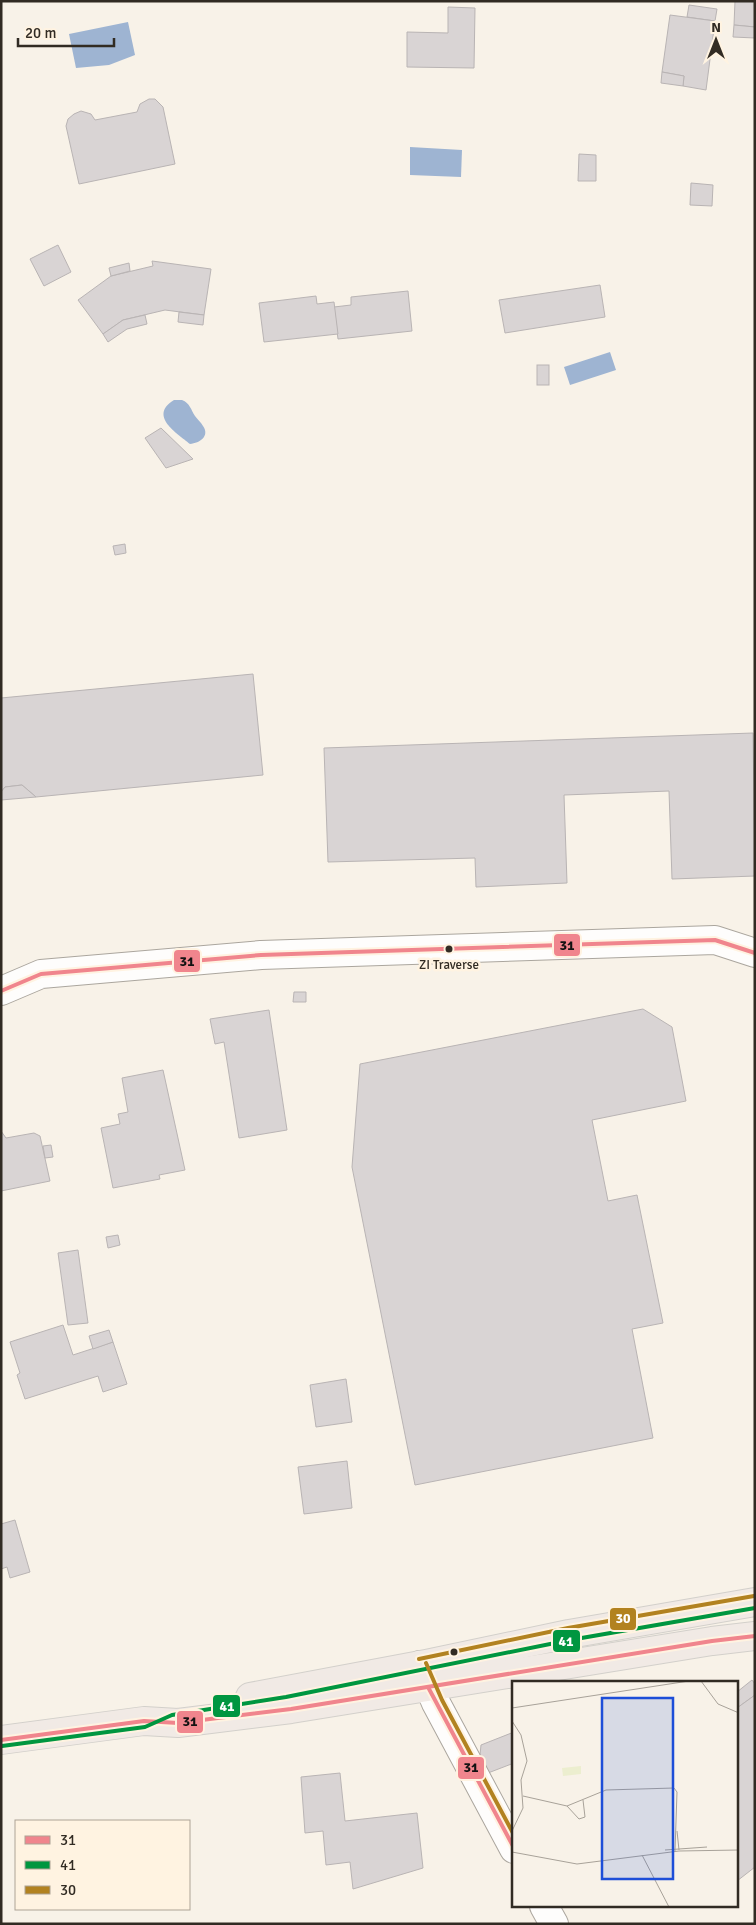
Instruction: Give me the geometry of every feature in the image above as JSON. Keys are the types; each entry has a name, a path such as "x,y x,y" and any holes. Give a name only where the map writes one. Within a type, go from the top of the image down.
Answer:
{"main road":[{"path":"424,1676 569,1634 755,1602"},
{"path":"1,1740 144,1720 170,1709 286,1690 424,1676 755,1636"}],"street":[{"path":"1,991 40,974 261,955 715,940 755,953"},
{"path":"424,1676 512,1844"},
{"path":"545,1908 554,1924"}],"water":[{"path":"128,22 135,55 109,65 76,68 69,34"},
{"path":"410,147 462,150 461,177 410,175"},
{"path":"610,352 616,370 570,385 564,367"},
{"path":"174,400 182,400 187,403 202,425 205,430 205,436 200,441 190,444 167,424 164,412 167,406"}],"building":[{"path":"735,1 755,1 755,27 734,25"},
{"path":"689,5 717,9 715,21 687,17"},
{"path":"448,7 475,8 474,68 407,67 407,32 448,33"},
{"path":"670,15 715,21 706,90 683,86 684,76 662,72"},
{"path":"734,25 755,27 755,38 733,37"},
{"path":"662,72 684,76 683,86 661,83"},
{"path":"149,99 155,99 163,107 175,164 79,184 66,126 68,119 81,111 91,114 95,120 137,112 140,104"},
{"path":"579,154 596,155 596,181 578,181"},
{"path":"691,183 713,185 712,206 690,205"},
{"path":"58,245 71,272 44,286 30,259"},
{"path":"152,261 211,269 204,315 165,310 123,320 103,334 78,300 111,276 153,266"},
{"path":"129,263 130,271 111,276 109,268"},
{"path":"600,285 605,317 505,333 499,300"},
{"path":"408,291 412,331 338,339 334,307 351,305 351,297"},
{"path":"316,296 317,304 334,302 338,334 264,342 259,303"},
{"path":"179,312 204,315 203,325 178,322"},
{"path":"145,315 147,324 127,329 108,342 103,334 123,320"},
{"path":"537,365 549,365 549,385 537,385"},
{"path":"161,428 193,459 166,468 145,438"},
{"path":"125,544 126,553 115,555 113,546"},
{"path":"253,674 263,775 36,797 22,785 5,787 1,792 1,698"},
{"path":"753,733 755,876 672,879 669,791 564,795 567,883 476,887 475,858 328,862 324,748"},
{"path":"22,785 36,797 1,800 1,792 5,787"},
{"path":"294,992 306,992 306,1002 293,1002"},
{"path":"643,1009 672,1027 686,1101 592,1120 608,1201 637,1195 663,1323 632,1329 653,1438 415,1485 352,1167 360,1064"},
{"path":"269,1010 287,1130 239,1138 224,1042 215,1044 210,1019"},
{"path":"163,1070 185,1170 159,1175 160,1179 113,1188 101,1128 120,1124 118,1114 128,1112 122,1078"},
{"path":"1,1131 6,1138 34,1133 40,1136 50,1181 1,1191"},
{"path":"51,1145 53,1157 45,1158 43,1146"},
{"path":"118,1235 120,1245 108,1248 106,1237"},
{"path":"78,1250 88,1323 68,1325 58,1253"},
{"path":"63,1325 73,1355 113,1342 127,1384 103,1392 98,1376 25,1399 17,1375 20,1373 10,1342"},
{"path":"109,1330 113,1342 93,1349 89,1336"},
{"path":"346,1379 352,1422 316,1427 310,1385"},
{"path":"347,1461 352,1508 304,1514 298,1467"},
{"path":"15,1520 30,1572 10,1578 7,1567 1,1569 1,1524"},
{"path":"752,1680 755,1684 755,1695 738,1707 738,1691"},
{"path":"755,1695 755,1867 738,1880 738,1707"},
{"path":"512,1733 512,1764 488,1773 480,1755 481,1745"},
{"path":"340,1773 345,1821 417,1813 423,1868 353,1889 350,1862 326,1865 323,1831 305,1833 301,1777"}],"transit line":[{"name":"31","path":"1,991 41,974 261,955 715,940 755,953"},
{"name":"30","path":"419,1659 568,1628 754,1596"},
{"name":"41","path":"2,1746 145,1727 172,1715 286,1697 570,1640 755,1608"},
{"name":"31","path":"1,1740 144,1721 178,1723 291,1709 712,1641 755,1636"},
{"name":"30","path":"426,1663 442,1700 512,1831"},
{"name":"31","path":"428,1687 512,1844"}],"place":[{"name":"ZI Traverse","path":"449,949"}]}
